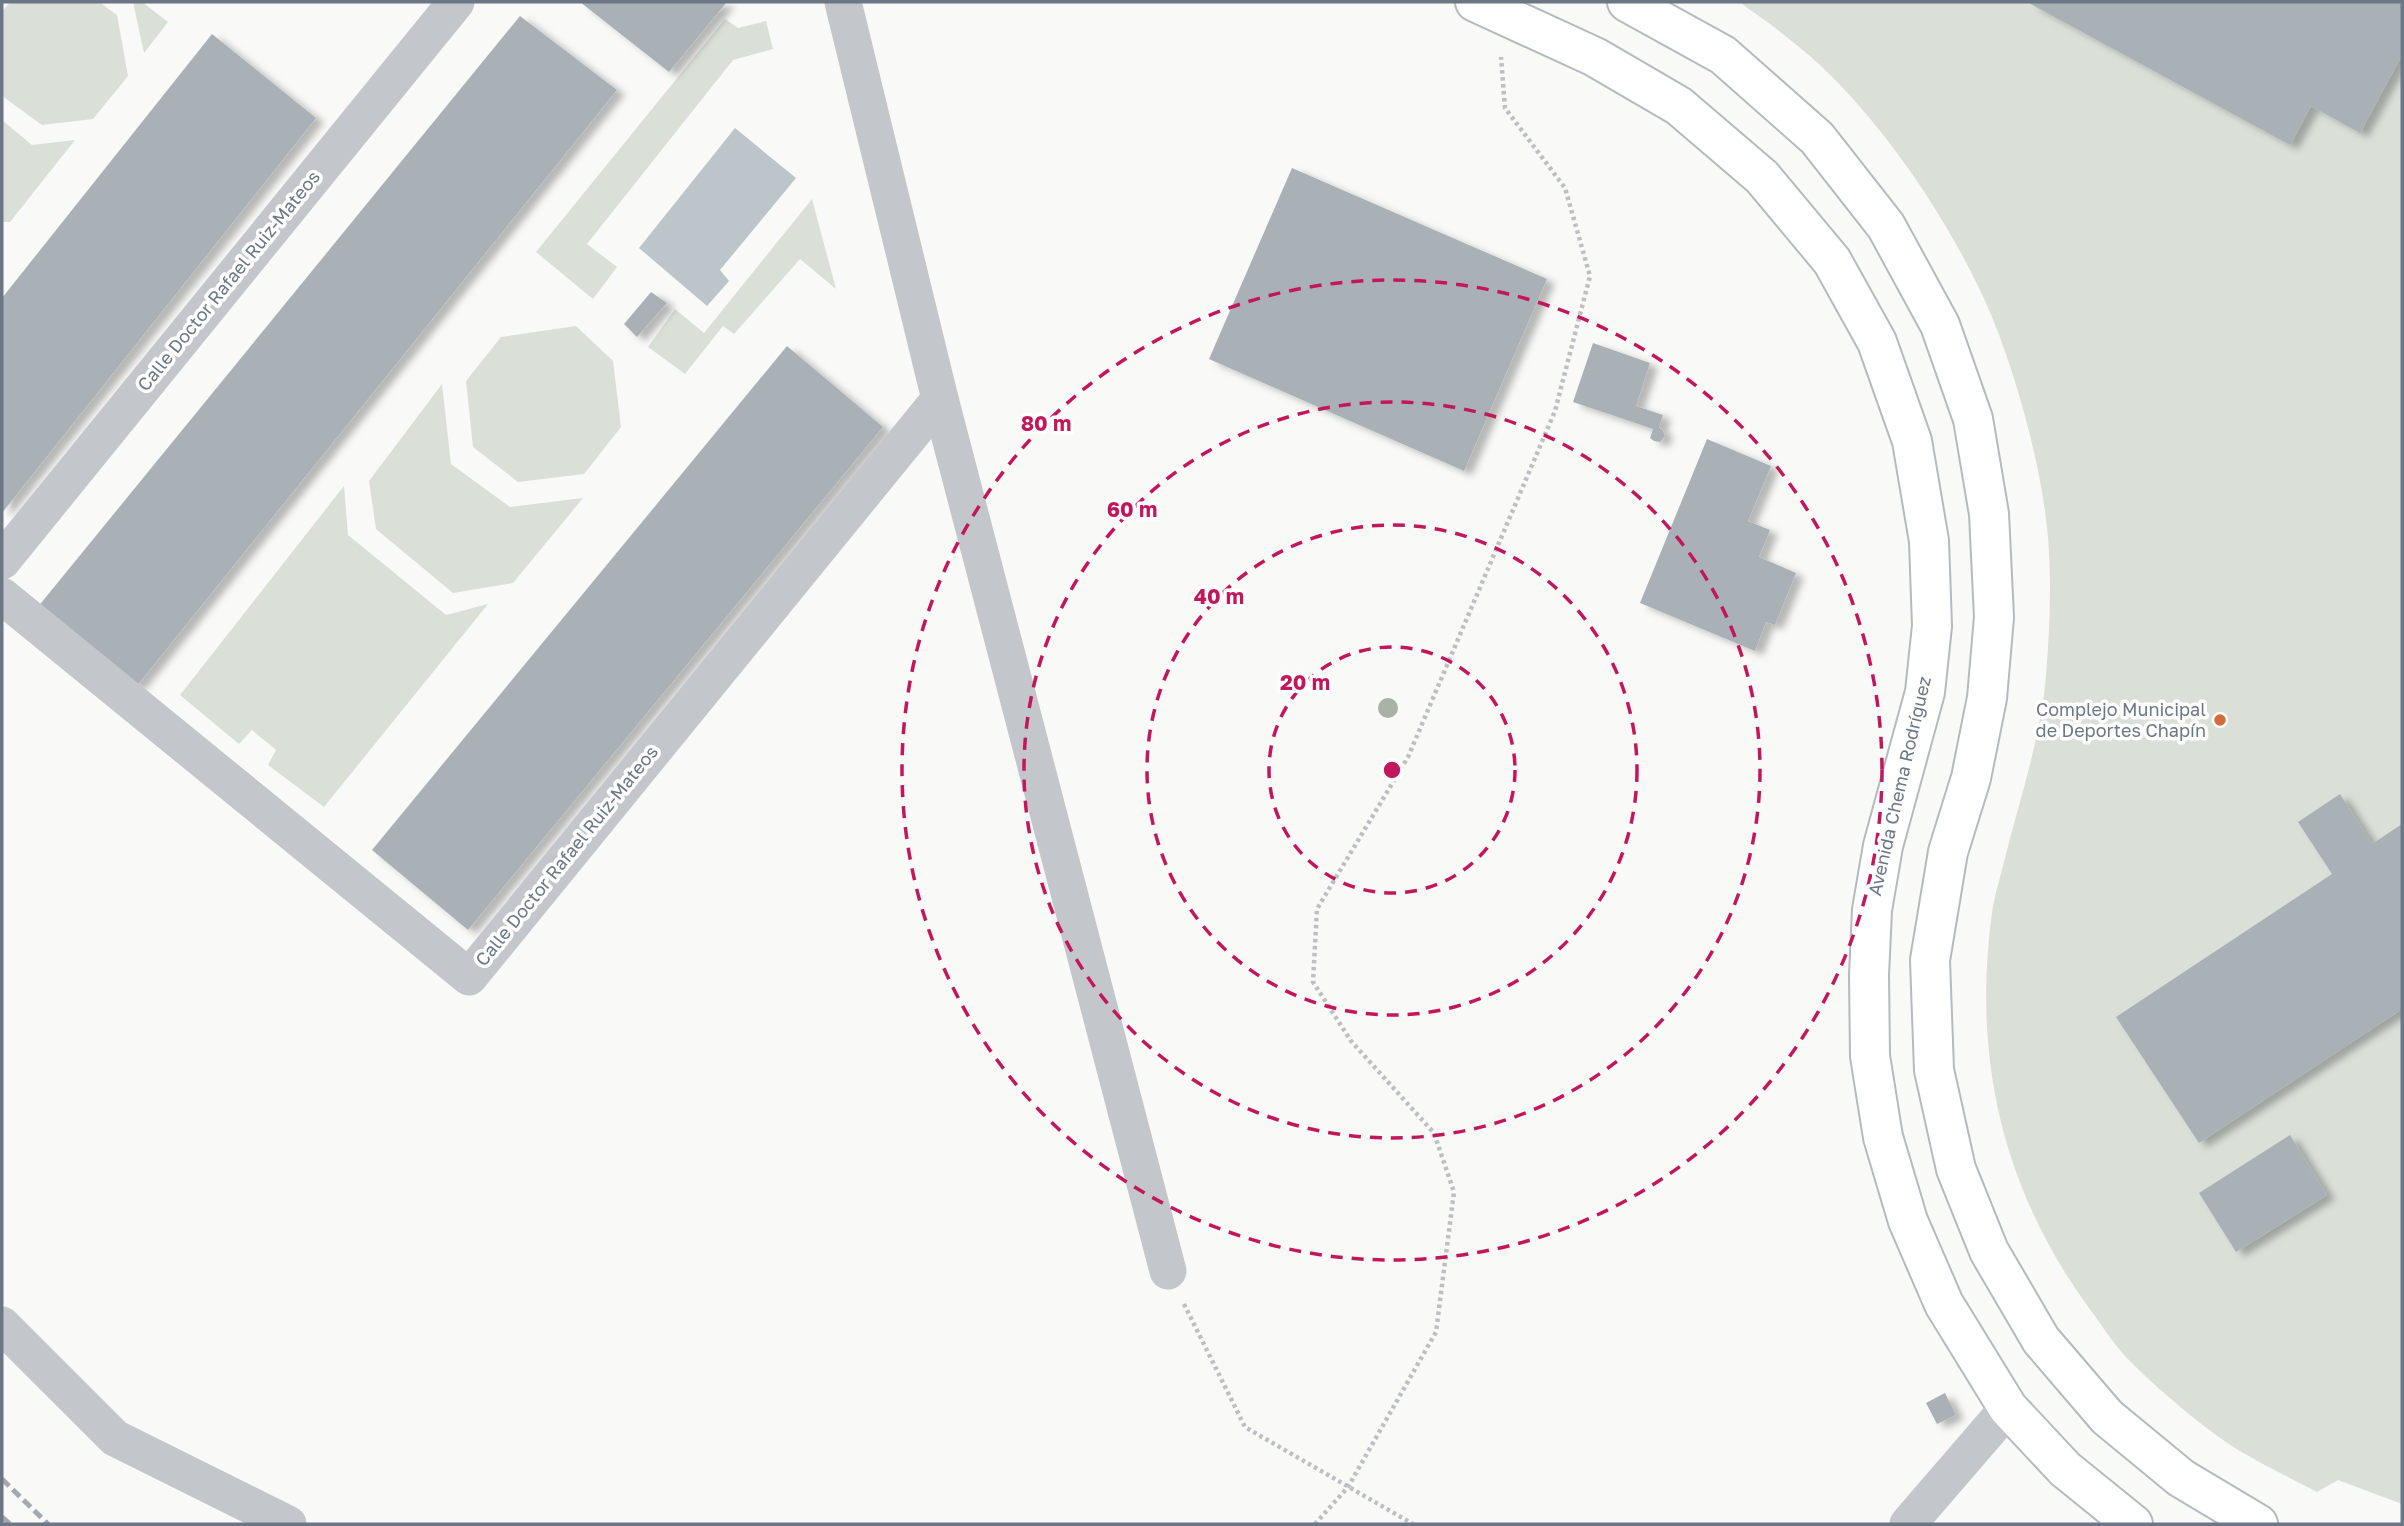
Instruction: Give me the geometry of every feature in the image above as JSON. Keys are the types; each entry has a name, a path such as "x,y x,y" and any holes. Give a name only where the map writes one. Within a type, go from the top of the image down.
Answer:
{"main road":[{"path":"1627,2 1723,55 1817,138 1886,226 1940,325 1973,419 1989,514 1994,617 1987,698 1971,778 1948,852 1930,960 1934,1070 1956,1168 1989,1251 2041,1340 2107,1417 2181,1478 2258,1524"},
{"name":"Avenida Chema Rodríguez","path":"1487,7 1595,57 1679,106 1762,177 1832,261 1877,342 1912,440 1929,541 1932,626 1925,692 1883,846 1872,910 1868,975 1870,1056 1883,1137 1908,1221 1944,1304 2008,1408 2065,1469 2133,1524"}],"street":[{"name":"Calle Doctor Rafael Ruiz-Mateos","path":"2,561 456,2"},
{"path":"843,2 940,400 1168,1272"},
{"name":"Calle Doctor Rafael Ruiz-Mateos","path":"2,596 469,977 940,400"},
{"path":"2,1325 115,1438 288,1524"},
{"path":"1908,1524 2008,1408"}],"path":[{"path":"1315,1524 1348,1487 1436,1332 1454,1192 1434,1133 1351,1041 1313,982 1317,909 1408,757 1555,411 1590,276 1565,188 1505,108 1487,7"},
{"path":"1168,1272 1245,1427 1413,1524"}],"shaded area":[{"path":"10,2 99,2 117,15 128,76 93,119 42,125 2,96 2,12"},
{"path":"133,2 142,2 168,22 144,53"},
{"name":"Complejo Municipal de Deportes Chapín","path":"1739,2 2402,2 2402,1504 2338,1480 2317,1492 2240,1451 2196,1420 2151,1381 2116,1345 2059,1263 2035,1217 2015,1169 2001,1121 1991,1071 1987,1019 1987,967 1993,907 2034,746 2043,699 2049,638 2049,545 2033,448 2019,393 1992,317 1960,251 1918,183 1871,120 1821,66"},
{"path":"725,19 738,28 766,21 773,49 733,60 587,244 617,267 593,299 536,252"},
{"path":"2,120 32,145 75,140 10,222 2,222"},
{"path":"735,128 796,178 720,270 729,281 707,306 639,248"},
{"path":"812,199 836,289 800,259 734,334 723,326 685,374 648,347 675,309 704,333"},
{"path":"576,326 613,361 621,427 584,474 518,482 473,447 466,381 501,337"},
{"path":"442,384 451,464 510,507 583,498 513,583 453,593 376,529 369,481"},
{"path":"344,486 348,535 446,615 488,604 324,807 268,765 276,750 252,730 239,744 180,695"}],"building":[{"path":"580,2 727,2 669,72"},
{"path":"2027,2 2398,2 2402,4 2402,55 2360,133 2311,106 2290,145"},
{"path":"520,16 617,90 136,687 37,608"},
{"path":"212,34 316,118 2,513 2,298"},
{"path":"1292,168 1547,279 1464,471 1209,359"},
{"path":"651,292 667,303 637,337 624,324"},
{"path":"1593,343 1650,363 1636,406 1663,415 1659,428 1665,436 1660,442 1650,438 1653,429 1573,402"},
{"path":"787,346 883,427 468,930 372,850"},
{"path":"1707,439 1771,466 1748,521 1770,530 1759,557 1796,573 1775,625 1766,622 1755,651 1640,603"},
{"path":"2340,794 2372,844 2402,824 2402,1009 2199,1143 2116,1017 2332,874 2298,822"},
{"path":"2290,1135 2327,1195 2236,1252 2199,1193"},
{"path":"1945,1393 1956,1415 1937,1424 1926,1403"}],"railway":[{"path":"2,1479 48,1524"},
{"path":"2,1517 10,1524"}],"place":[{"name":"Complejo Municipal de Deportes Chapín","path":"2220,720"}]}
